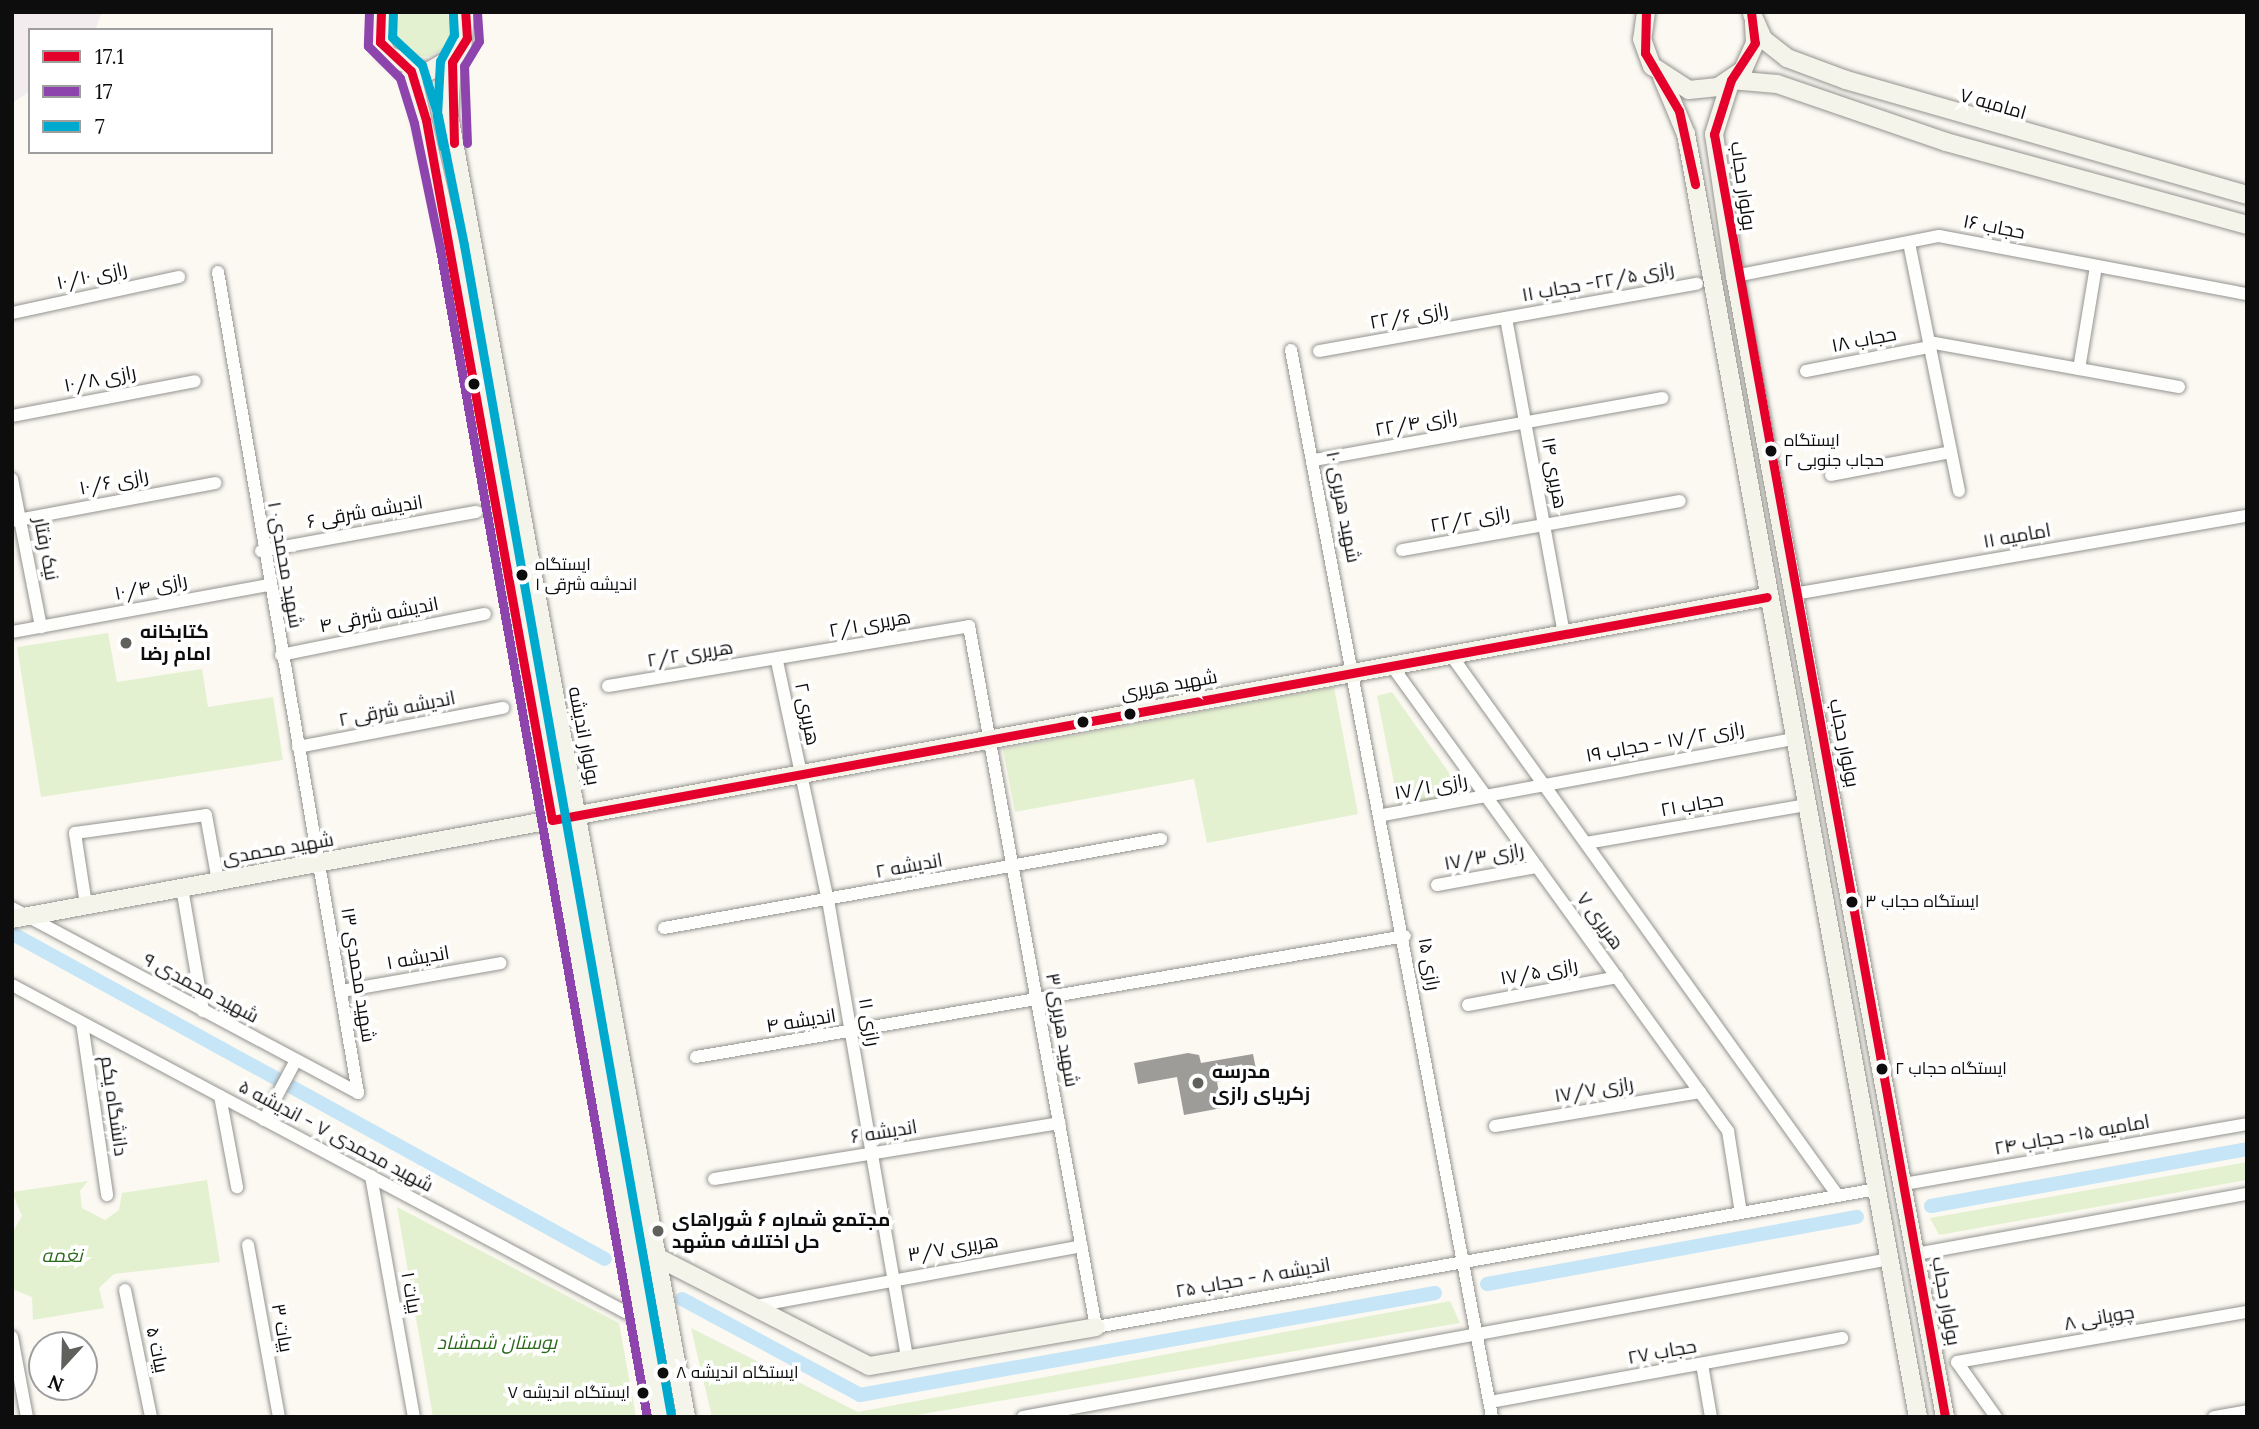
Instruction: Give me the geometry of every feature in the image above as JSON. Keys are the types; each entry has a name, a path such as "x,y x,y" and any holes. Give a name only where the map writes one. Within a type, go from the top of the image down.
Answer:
{"main road":[{"path":"381,12 380,42 411,71 452,247 659,1417"},
{"path":"411,71 452,62 467,38 465,12"},
{"path":"1646,12 1645,53 1662,77 1686,134 1767,597 1832,928 1918,1417"},
{"name":"بولوار حجاب","path":"1752,13 1750,57 1731,80 1714,134 1735,276 1857,925 1945,1417"},
{"name":"امامیه ۷","path":"1752,13 1763,39 1787,58 1846,80 2247,195"},
{"name":"بولوار اندیشه","path":"452,62 449,115 686,1417"},
{"path":"1662,77 1696,90 1731,80 1777,84 1946,142 2247,225"},
{"name":"شهید هریری","path":"578,815 1767,597"},
{"name":"شهید محمدی","path":"17,914 86,905 578,815"},
{"path":"1832,928 1857,925"},
{"name":"اندیشه ۸ - حجاب ۲۵","path":"659,1258 749,1307 869,1366 1096,1327"}],"street":[{"name":"حجاب ۱۶","path":"1735,276 1939,236 2247,294"},
{"path":"1909,243 1959,491"},
{"path":"2079,369 2096,266"},
{"name":"شهید محمدی۰ ۱","path":"218,272 261,551 320,862"},
{"name":"رازی ۱۰/۱۰","path":"12,313 179,277"},
{"name":"رازی ۲۲/۵- حجاب ۱۱","path":"1506,318 1697,284"},
{"name":"رازی ۲۲/۶","path":"1319,351 1506,318"},
{"name":"هریری ۱۴","path":"1506,318 1564,635"},
{"path":"1929,345 2179,387"},
{"name":"حجاب ۱۸","path":"1806,371 1929,345"},
{"name":"شهید هریری ۱۰","path":"1292,350 1356,673"},
{"name":"رازی ۱۰/۸","path":"12,416 195,381"},
{"name":"رازی ۲۲/۴","path":"1314,460 1662,398"},
{"path":"1831,475 1951,452"},
{"name":"نیک رفتار","path":"12,479 16,520 41,627"},
{"name":"رازی ۱۰/۶","path":"16,520 215,483"},
{"name":"رازی ۲۲/۲","path":"1402,550 1680,501"},
{"name":"اندیشه شرقی ۶","path":"261,551 476,512"},
{"name":"امامیه ۱۱","path":"1794,593 2247,516"},
{"name":"رازی ۱۰/۴","path":"12,632 269,585"},
{"name":"اندیشه شرقی ۴","path":"281,655 485,614"},
{"name":"هریری ۲/۱","path":"777,661 969,626"},
{"name":"شهید هریری ۳","path":"969,626 1096,1327"},
{"path":"1451,655 1838,1196"},
{"name":"هریری ۲/۲","path":"608,686 777,661"},
{"name":"هریری ۲","path":"777,661 799,775"},
{"name":"هریری ۷","path":"1392,666 1728,1131 1741,1213"},
{"name":"رازی ۱۵","path":"1356,673 1492,1417"},
{"name":"اندیشه شرقی ۲","path":"299,747 503,708"},
{"name":"رازی ۱۷/۲ - حجاب ۱۹","path":"1486,797 1543,784 1794,739"},
{"name":"رازی ۱۱","path":"799,775 828,900 907,1359"},
{"name":"رازی ۱۷/۱","path":"1383,815 1486,797"},
{"name":"حجاب ۲۱","path":"1586,843 1806,805"},
{"path":"86,905 75,833 206,815 218,881"},
{"name":"اندیشه ۲","path":"664,928 1161,839"},
{"name":"شهید محمدی ۱۳","path":"320,862 358,1093"},
{"name":"رازی ۱۷/۳","path":"1437,885 1537,867"},
{"path":"182,888 203,1010"},
{"name":"شهید محمدی ۹","path":"17,914 358,1093"},
{"name":"اندیشه ۴","path":"696,1057 1037,1001 1405,936"},
{"name":"اندیشه ۱","path":"342,990 501,963"},
{"name":"رازی ۱۷/۵","path":"1468,1005 1617,977"},
{"name":"شهید محمدی ۷ - اندیشه ۵","path":"12,985 642,1321"},
{"name":"دانشگاه یکم","path":"82,1023 107,1195"},
{"path":"264,1120 296,1060"},
{"name":"رازی ۱۷/۷","path":"1495,1126 1700,1092"},
{"path":"220,1096 237,1188"},
{"name":"اندیشه ۶","path":"714,1179 1059,1123"},
{"name":"امامیه ۱۵- حجاب ۲۴","path":"1904,1184 2247,1124"},
{"name":"بیات ۱","path":"371,1177 414,1417"},
{"name":"اندیشه ۸ - حجاب ۲۵","path":"1096,1327 1877,1189"},
{"path":"1916,1254 2247,1194"},
{"name":"بیات ۳","path":"248,1245 279,1417"},
{"name":"هریری ۳/۷","path":"749,1307 894,1277 1082,1246"},
{"path":"1023,1417 1890,1259"},
{"name":"بیات ۵","path":"125,1290 151,1417"},
{"name":"چوپانی ۸","path":"1996,1417 1957,1362 2247,1312"},
{"path":"12,1337 27,1417"},
{"name":"حجاب ۲۷","path":"1490,1402 1842,1338"},
{"path":"1702,1364 1711,1417"},
{"path":"2214,1417 2247,1411"}],"shaded area":[{"path":"12,12 102,12 96,28 28,28 28,92 12,103"}],"green space":[{"path":"399,12 447,12 452,30 445,48 427,57 408,53 396,38"},
{"path":"108,633 117,682 202,669 208,707 273,697 283,760 41,797 17,647"},
{"path":"1334,687 1358,814 1207,843 1194,779 1015,812 1003,749"},
{"path":"1392,692 1464,794 1399,808 1377,696"},
{"path":"2247,1162 2247,1180 1939,1235 1930,1218"},
{"name":"نغمه","path":"207,1180 220,1262 114,1274 99,1288 104,1308 33,1320 32,1297 12,1289 12,1233 22,1216 12,1192 88,1181 80,1191 82,1208 105,1220 119,1210 122,1193"},
{"name":"بوستان شمشاد","path":"397,1207 619,1323 636,1417 433,1417"},
{"path":"1450,1301 1460,1323 905,1417 712,1417 691,1328 858,1412"}],"building":[{"name":"مدرسه زکریای رازی","path":"1188,1053 1199,1055 1201,1063 1253,1054 1257,1074 1217,1082 1222,1108 1184,1115 1177,1077 1138,1084 1134,1063"}],"waterway":[{"path":"13,934 605,1259"},
{"path":"1931,1206 2247,1149"},
{"path":"1487,1284 1857,1217"},
{"path":"682,1299 860,1395 1435,1293"}],"transit line":[{"name":"17","path":"369,12 368,46 400,78 414,123 440,249 647,1417"},
{"name":"17.1","path":"381,12 380,42 411,71 426,120 552,820 1767,597"},
{"name":"7","path":"393,12 392,37 422,65 438,116 464,245 671,1415"},
{"name":"17.1","path":"454,143 452,62 467,38 465,12"},
{"name":"17","path":"467,143 464,66 479,41 477,12"},
{"name":"17.1","path":"1646,12 1645,53 1679,111 1695,184"},
{"name":"17.1","path":"1751,12 1755,43 1731,80 1714,134 1945,1417"},
{"name":"7","path":"443,147 437,115 440,61 454,35 453,13"}],"place":[{"name":"ایستگاه حجاب جنوبی ۲","path":"1771,451"},
{"name":"ایستگاه اندیشه شرقی ۱","path":"522,575"},
{"name":"کتابخانه امام رضا","path":"126,643"},
{"name":"ایستگاه حجاب ۳","path":"1852,902"},
{"name":"ایستگاه حجاب ۲","path":"1882,1069"},
{"name":"مدرسه زکریای رازی","path":"1198,1083"},
{"name":"مجتمع شماره ۶ شوراهای حل اختلاف مشهد","path":"658,1231"},
{"name":"ایستگاه اندیشه ۸","path":"663,1373"},
{"name":"ایستگاه اندیشه ۷","path":"643,1393"}]}
